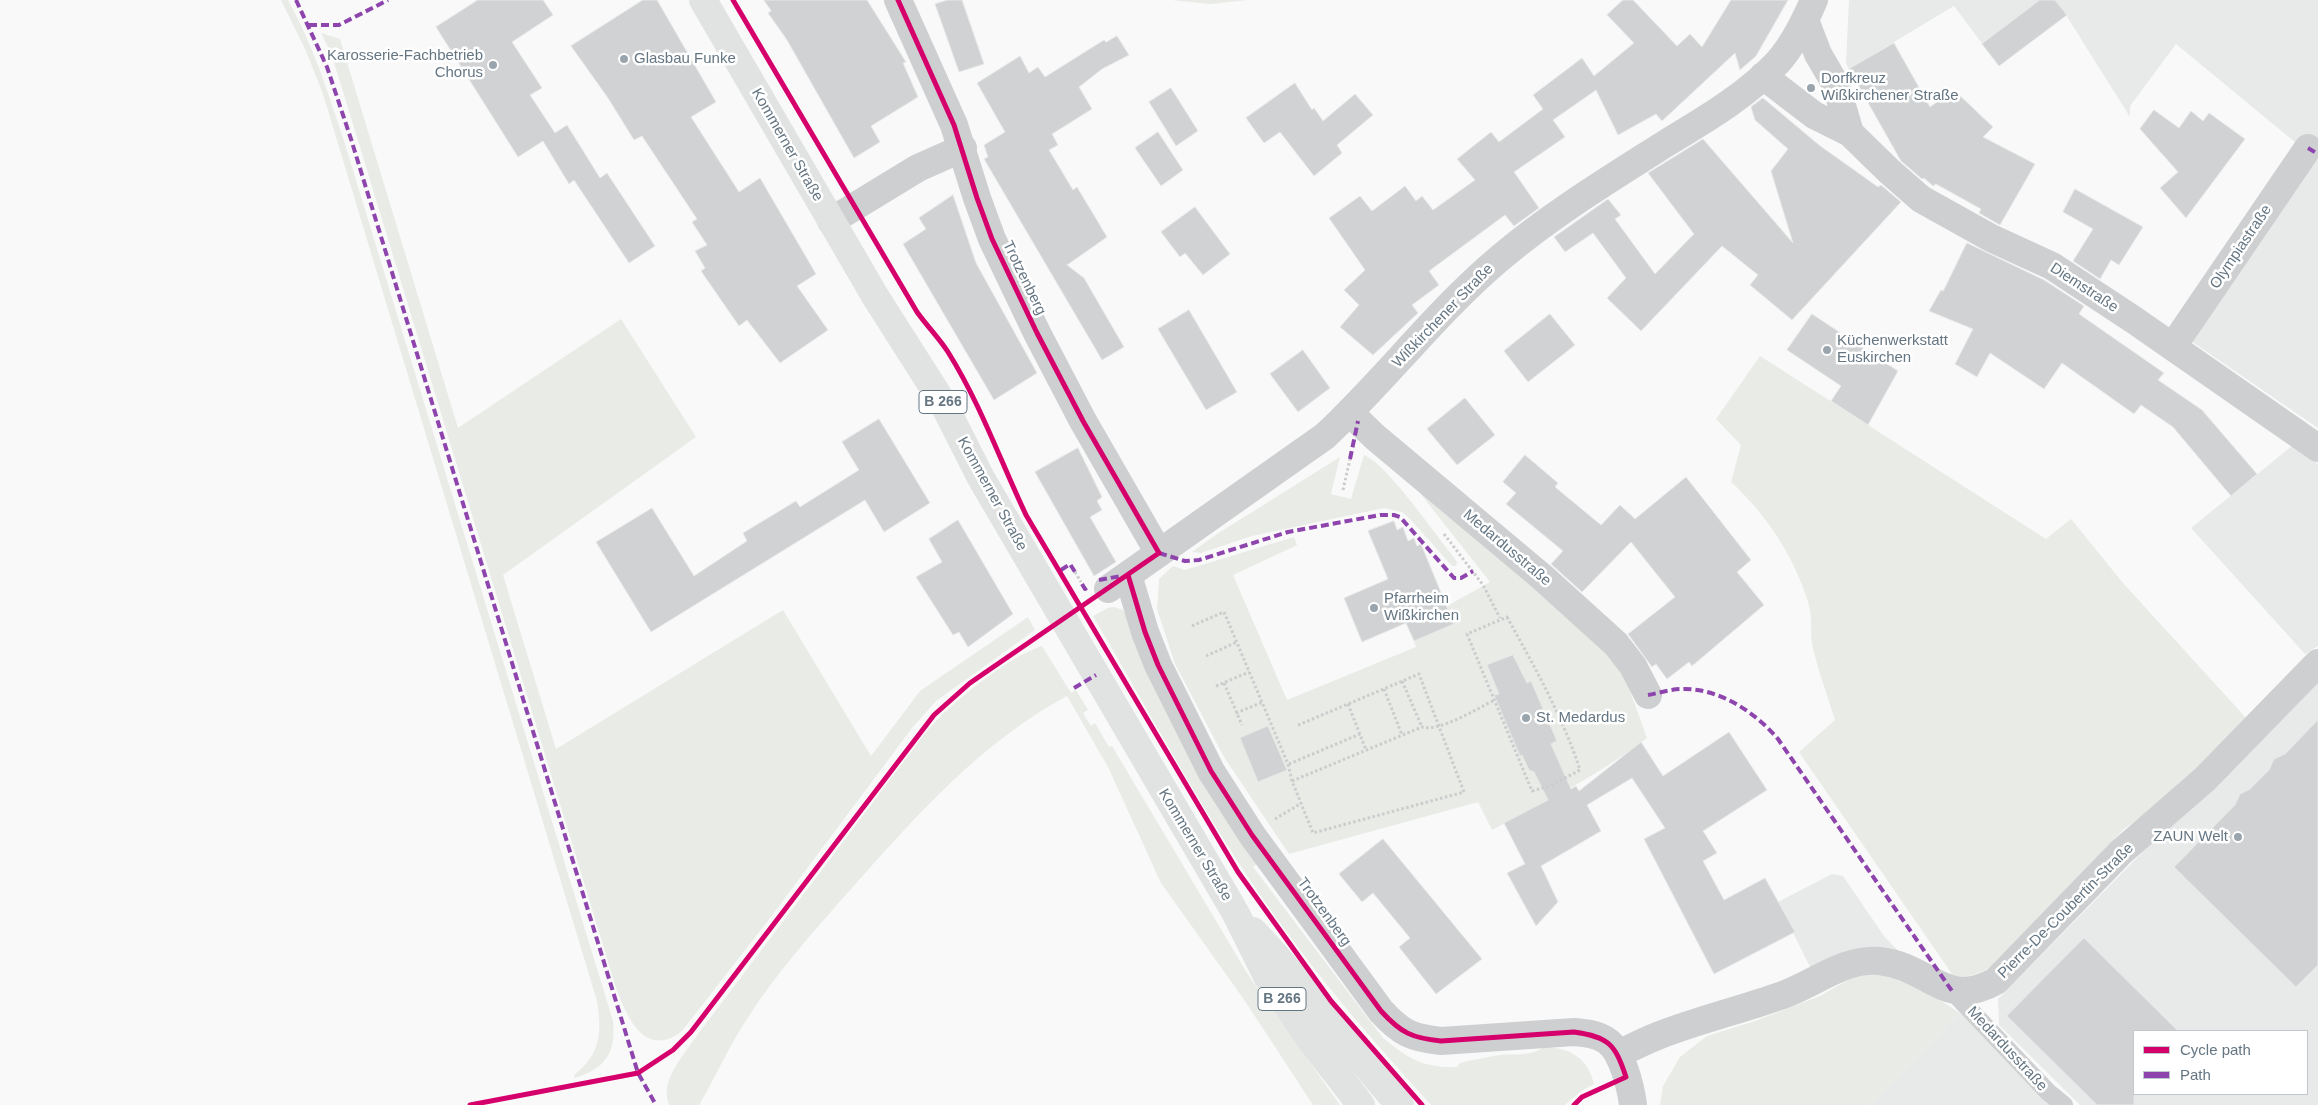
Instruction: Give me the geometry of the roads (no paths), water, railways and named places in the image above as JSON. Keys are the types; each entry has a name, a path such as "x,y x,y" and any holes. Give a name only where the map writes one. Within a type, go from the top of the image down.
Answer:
{"main road":[{"name":"Kommerner Straße","path":"703,0 875,296 944,403 981,478 1235,912 1267,976 1312,1042 1361,1105"},
{"name":"Kommerner Straße","path":"1235,912 1286,965 1362,1063 1400,1105"}],"street":[{"name":"Trotzenberg","path":"898,0 946,103 963,148 976,198 992,239 1037,332 1102,455 1159,553"},
{"name":"Wißkirchener Straße","path":"1106,583 1159,553 1325,436 1350,413 1446,309 1530,234 1597,186 1700,122 1763,76 1779,60 1810,10"},
{"name":"Diemstraße","path":"1810,10 1818,54 1836,85 1850,132"},
{"name":"Diemstraße","path":"1763,76 1814,115 1850,132 1889,171 1922,199 1991,238 2052,266 2173,346 2318,448"},
{"path":"832,221 918,168 963,148"},
{"name":"Olympiastraße","path":"2173,346 2308,148"},
{"name":"Medardusstraße","path":"1350,413 1375,437 1542,576 1616,644 1633,666 1648,696"},
{"name":"Trotzenberg","path":"1106,583 1145,632 1158,665 1211,771 1257,842 1381,1011 1397,1028 1417,1038 1441,1041 1574,1032 1595,1034 1609,1042 1622,1065"},
{"name":"Pierre-De-Coubertin-Straße","path":"1952,991 1968,992 1981,989 1996,981 2121,852 2205,779 2318,663"},
{"path":"1611,1105 1622,1065 1660,1034 1782,996 1854,962 1879,961 1913,970 1952,991"},
{"path":"1622,1065 1633,1105"}],"lane":[{"name":"Medardusstraße","path":"1952,991 2048,1092 2064,1105"}],"place":[{"name":"Glasbau Funke","path":"624,59"},
{"name":"Karosserie-Fachbetrieb Chorus","path":"493,65"},
{"name":"Dorfkreuz Wißkirchener Straße","path":"1811,88"},
{"name":"Küchenwerkstatt Euskirchen","path":"1827,350"},
{"name":"Pfarrheim Wißkirchen","path":"1374,608"},
{"name":"St. Medardus","path":"1526,718"},
{"name":"ZAUN Welt","path":"2238,837"}]}
